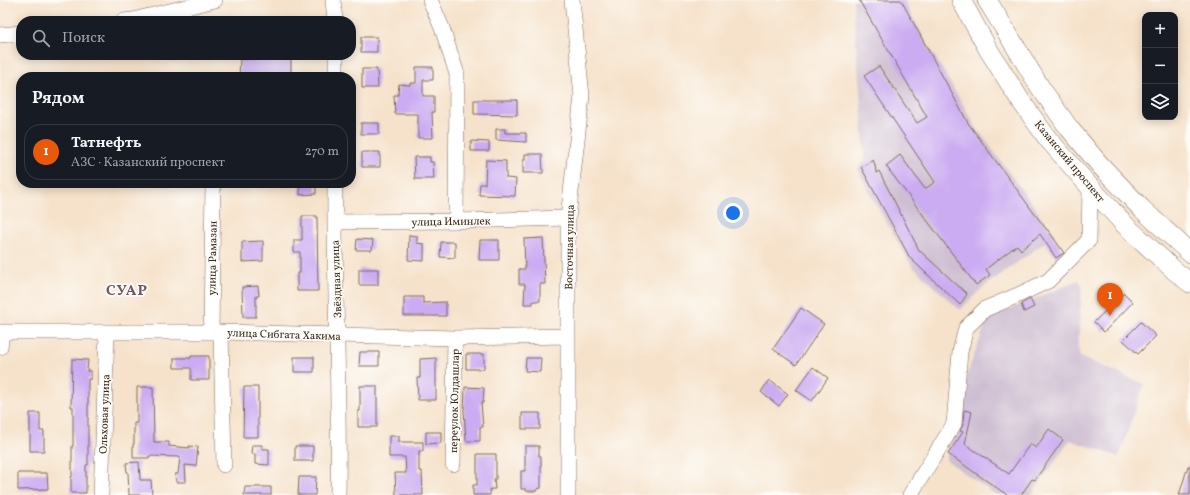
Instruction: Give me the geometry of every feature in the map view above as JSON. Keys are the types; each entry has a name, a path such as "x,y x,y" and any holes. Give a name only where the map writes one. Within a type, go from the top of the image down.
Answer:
{"main road":[{"name":"Казанский проспект","path":"961,0 988,49 1020,100 1048,139 1126,226 1190,283"},
{"name":"Казанский проспект","path":"987,0 1040,87 1069,128 1100,165 1142,209 1190,253"}],"street":[{"path":"149,16 215,0"},
{"path":"333,0 335,16"},
{"path":"430,0 442,28 457,74 456,221"},
{"name":"Восточная улица","path":"568,495 568,218 582,96 572,0"},
{"path":"0,35 16,33"},
{"path":"336,60 336,72"},
{"path":"910,495 954,424 960,352 966,328 985,309 1048,281 1089,240 1090,187"},
{"name":"улица Рамазан","path":"213,188 216,332 224,465"},
{"name":"Звёздная улица","path":"335,188 334,222 338,336 338,495"},
{"name":"улица Иминлек","path":"334,222 568,218"},
{"path":"0,347 1,332"},
{"name":"улица Сибгата Хакима","path":"1,332 216,332 455,338 568,336"},
{"name":"Ольховая улица","path":"101,495 107,333"},
{"name":"переулок Юлдашлар","path":"454,464 455,338"}],"shaded area":[{"path":"853,0 904,0 916,24 976,127 1055,235 982,288 960,310 912,266 871,196 858,169 865,159"},
{"path":"1079,280 1082,285 1078,347 1080,357 1144,384 1119,457 1070,440 1031,495 996,495 946,460 960,393 988,318"}],"building":[{"path":"859,0 901,0 968,123 1064,253 1056,258 1040,234 1021,250 1017,245 986,269 990,275 976,285 886,166 900,155 925,189 935,182 864,76 879,66 917,123 927,117"},
{"path":"361,37 377,37 377,52 361,52"},
{"path":"240,60 291,60 291,72 239,72"},
{"path":"416,67 433,67 433,80 423,80 423,96 434,96 434,112 432,112 433,138 418,138 418,114 395,114 394,95 398,95 399,84 410,85 410,83 416,83"},
{"path":"362,69 377,69 378,88 362,88"},
{"path":"474,100 517,100 517,115 474,114"},
{"path":"361,123 379,123 379,134 361,134"},
{"path":"496,129 505,129 505,133 526,133 526,142 496,140"},
{"path":"471,141 489,142 489,151 471,151"},
{"path":"362,152 380,152 380,167 362,167"},
{"path":"525,154 542,154 543,173 523,173 523,160 525,160"},
{"path":"414,157 430,157 430,162 433,162 434,179 415,179"},
{"path":"486,160 506,161 506,178 516,179 515,196 479,195 480,184 485,184"},
{"path":"873,160 876,173 879,171 919,250 967,294 960,305 910,258 861,167"},
{"path":"300,188 316,188 316,194 300,195"},
{"path":"302,216 317,216 318,291 297,291 297,273 300,273 300,252 294,252 294,240 302,240"},
{"path":"409,235 417,236 417,243 424,244 424,261 408,260"},
{"path":"543,238 545,284 540,284 540,301 533,301 533,304 524,304 525,284 519,284 519,269 525,269 524,239"},
{"path":"357,239 373,240 372,250 356,250"},
{"path":"480,240 499,240 499,260 479,260"},
{"path":"263,241 263,261 242,262 242,242"},
{"path":"441,242 455,242 455,258 440,257"},
{"path":"359,269 378,269 378,285 359,285"},
{"path":"258,286 259,296 256,296 256,317 243,317 242,287"},
{"path":"1124,293 1133,302 1104,332 1094,322"},
{"path":"404,297 423,297 423,303 446,302 446,316 404,316"},
{"path":"1030,299 1034,307 1024,312 1021,304"},
{"path":"801,308 824,324 796,365 773,349"},
{"path":"1141,322 1156,336 1138,354 1123,340"},
{"path":"360,352 379,352 379,366 359,366"},
{"path":"466,354 484,354 484,369 466,369"},
{"path":"191,356 209,356 209,380 191,380 191,368 174,368 174,358 191,358"},
{"path":"294,357 314,357 314,372 294,372"},
{"path":"436,358 436,400 418,400 417,378 420,378 420,359"},
{"path":"526,358 541,358 540,372 525,371"},
{"path":"72,359 88,360 87,371 91,371 91,379 88,379 88,465 86,465 86,493 71,493 73,446 73,407 71,407"},
{"path":"813,367 828,378 812,401 796,390"},
{"path":"769,380 788,394 779,406 761,392"},
{"path":"360,386 377,386 377,427 358,427 358,411 360,411"},
{"path":"137,387 153,387 154,442 169,442 169,446 189,448 189,446 198,447 196,466 185,465 186,482 176,482 175,474 178,474 180,457 149,456 149,458 133,458 134,423 137,423"},
{"path":"244,387 258,387 258,437 243,437"},
{"path":"465,387 484,388 483,403 481,403 483,427 480,427 480,441 466,441 464,410"},
{"path":"964,410 972,412 965,444 1009,474 1030,444 1036,448 1049,429 1063,440 1035,480 1032,479 1021,495 1007,495 948,454 963,432 960,431 963,425"},
{"path":"30,413 40,413 40,431 44,431 44,451 30,451"},
{"path":"522,413 540,413 540,429 522,429"},
{"path":"426,432 441,432 441,443 426,444"},
{"path":"389,436 399,436 399,442 423,442 423,451 419,451 419,471 422,471 423,495 396,495 395,473 406,473 405,457 389,457"},
{"path":"252,445 262,445 262,449 269,449 269,465 255,464 255,454 251,454"},
{"path":"295,446 313,446 313,461 295,461"},
{"path":"525,446 539,446 539,456 541,456 541,488 537,489 537,491 526,491 526,489 521,489 521,471 525,471"},
{"path":"477,454 496,454 496,479 494,479 495,489 490,489 490,495 473,495 473,485 477,485"},
{"path":"139,462 140,480 151,480 152,495 129,495 126,463"},
{"path":"1188,466 1190,466 1190,495 1179,495"},
{"path":"18,473 47,473 48,489 18,490"},
{"path":"299,477 316,477 315,495 298,495"},
{"path":"245,487 271,487 271,495 244,495"}],"place":[{"name":"Татнефть","path":"1110,316"}],"district":[{"name":"СУАР","path":"127,290"}]}
